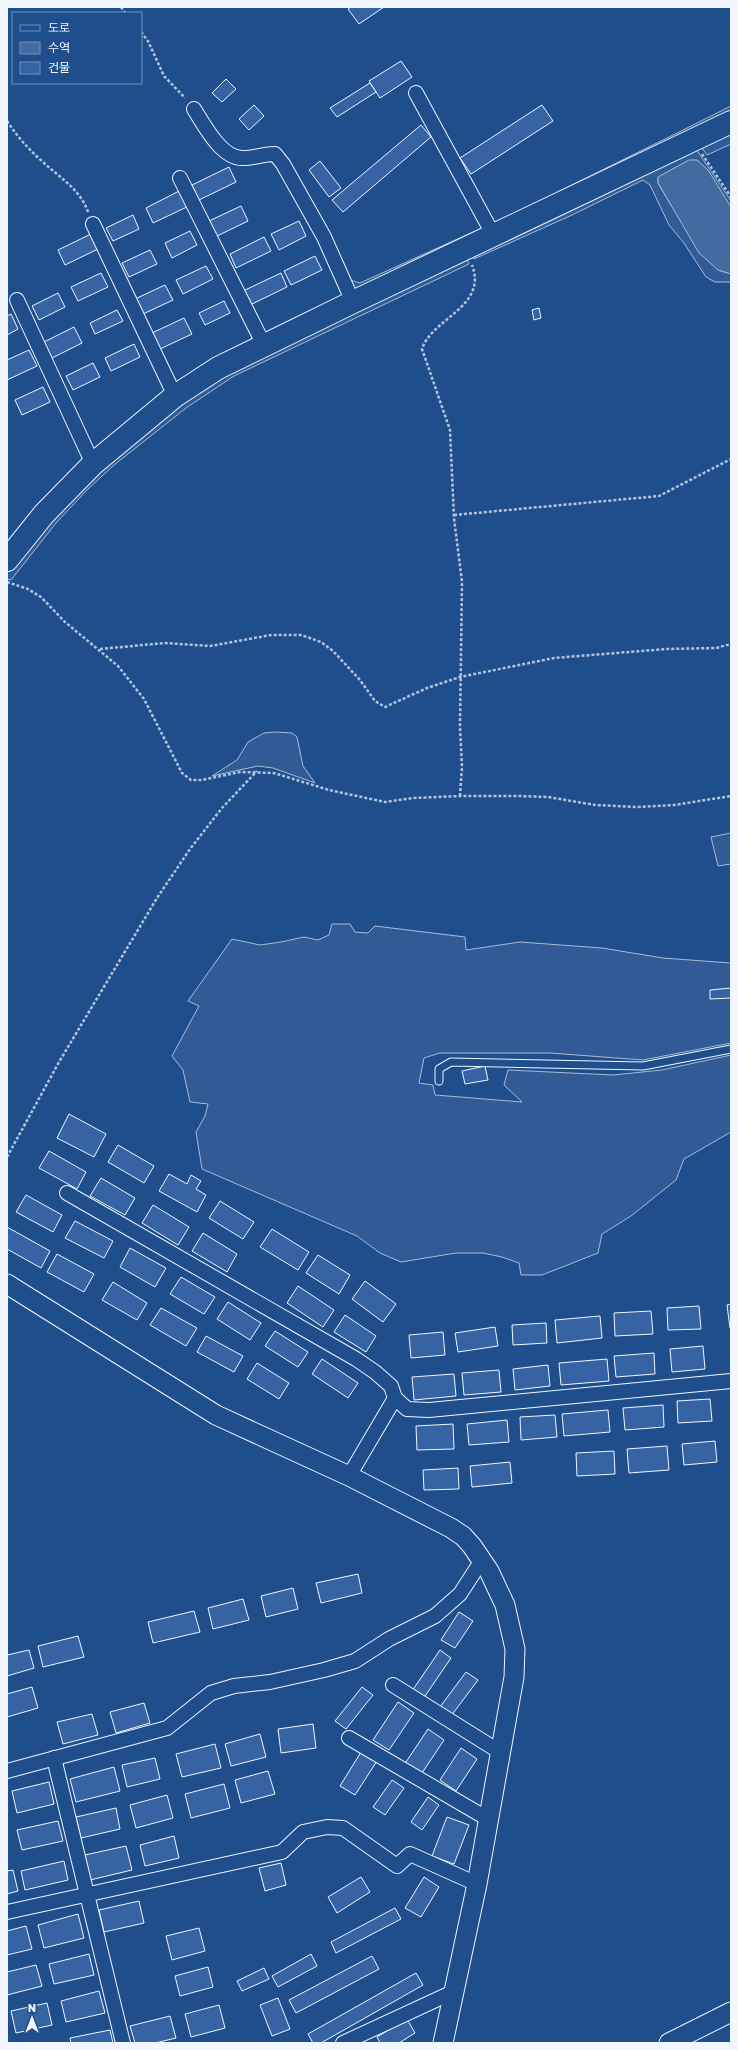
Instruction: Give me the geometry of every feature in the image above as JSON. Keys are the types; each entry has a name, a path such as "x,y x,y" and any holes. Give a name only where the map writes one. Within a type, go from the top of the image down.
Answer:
{"main road":[{"path":"7,560 44,514 93,464 175,396 218,368 731,122"}],"street":[{"path":"416,93 494,236"},
{"path":"194,109 212,137 228,154 242,159 262,154 275,154 283,164 324,237 353,302"},
{"path":"180,178 264,345"},
{"path":"93,224 175,396"},
{"path":"17,300 93,464"},
{"path":"67,1193 356,1359 375,1372 391,1386 395,1398 407,1408 429,1410 731,1381"},
{"path":"7,1284 216,1415 349,1476 451,1528 472,1546 499,1588 505,1605 514,1649 514,1677 477,1884 443,2043"},
{"path":"349,1476 395,1398"},
{"path":"7,1771 166,1728 211,1693 234,1686 270,1682 317,1672 354,1661 389,1639 435,1616 460,1594 482,1560"},
{"path":"393,1685 500,1752"},
{"path":"349,1738 488,1819"},
{"path":"54,1758 124,2043"},
{"path":"7,1912 282,1852 303,1832 327,1827 343,1828 397,1866 410,1854 477,1884"},
{"path":"342,2043 453,1992"},
{"path":"670,2043 731,2012"}],"lane":[{"path":"439,1081 439,1069 451,1062 643,1066 731,1049"}],"path":[{"path":"142,33 148,41 164,76 194,109"},
{"path":"7,121 17,137 43,162 67,181 86,205 93,224"},
{"path":"693,141 731,197"},
{"path":"460,796 462,767 460,677 462,582 454,515 450,430 422,349 425,340 465,305 471,293 473,268 466,249"},
{"path":"454,515 659,496 731,460"},
{"path":"7,582 28,589 41,597 65,622 118,666 144,698 182,773 191,780 202,780 234,773 257,771 274,772 329,790 385,802 413,798 460,796 548,797 595,805 638,807 674,805 731,796"},
{"path":"99,649 164,643 210,646 271,635 301,635 321,642 333,651 360,680 375,701 385,707 427,688 460,677 554,658 666,649 716,648 731,644"},
{"path":"7,1157 59,1062 157,898 190,849 218,814 257,771"}],"shaded area":[{"path":"731,106 731,116 495,223 669,137"},
{"path":"731,128 731,144 707,155 699,144"},
{"path":"694,146 731,201 731,207 728,203 658,177 658,183 669,202 718,270 731,274 731,282 715,282 706,277 684,243 669,225 650,185 643,180 572,215 474,259 470,253"},
{"path":"484,227 486,230 361,292 353,289 350,280 360,283"},
{"path":"465,254 469,264 234,376 186,408 114,465 88,489 56,523 11,580 7,579 7,572 53,513 195,389"},
{"path":"264,733 292,733 297,737 303,766 315,783 273,768 258,766 212,776 237,760 248,742"},
{"path":"731,833 731,864 718,866 711,837"},
{"path":"332,924 350,924 355,932 368,933 375,926 465,937 466,950 520,942 602,948 663,958 731,963 731,1043 643,1060 550,1053 440,1053 424,1058 419,1083 433,1085 435,1095 522,1102 504,1085 508,1070 613,1075 662,1070 731,1055 731,1132 684,1159 676,1180 631,1216 602,1234 598,1253 542,1275 521,1275 519,1263 502,1257 483,1253 456,1253 401,1262 380,1253 357,1236 202,1169 196,1132 205,1116 208,1104 190,1102 183,1070 172,1056 199,1006 188,1001 232,939 260,945 304,937 318,940 329,935"}],"water":[{"path":"689,160 697,160 708,170 731,207 731,274 718,270 699,253 658,183 658,177"}],"building":[{"path":"351,7 384,7 359,24 348,9"},
{"path":"401,61 412,77 380,98 369,81"},
{"path":"226,79 236,89 222,102 212,93"},
{"path":"370,83 376,92 337,117 330,108"},
{"path":"254,105 264,116 249,130 239,119"},
{"path":"542,105 553,121 471,174 460,158"},
{"path":"421,125 431,137 343,212 332,200"},
{"path":"320,161 341,188 329,197 309,170"},
{"path":"229,167 236,182 199,200 192,185"},
{"path":"181,190 189,206 153,223 146,208"},
{"path":"241,206 248,221 217,236 209,221"},
{"path":"133,215 139,229 113,241 106,228"},
{"path":"299,221 306,236 279,250 271,234"},
{"path":"190,231 197,245 172,258 165,243"},
{"path":"91,234 98,249 65,265 58,250"},
{"path":"264,237 271,251 236,268 230,254"},
{"path":"150,250 157,264 129,277 122,263"},
{"path":"315,256 322,270 291,285 284,271"},
{"path":"206,266 213,279 183,294 176,280"},
{"path":"101,273 108,287 78,301 71,287"},
{"path":"281,273 287,287 250,305 243,291"},
{"path":"165,285 173,300 143,314 135,299"},
{"path":"58,293 65,307 39,320 32,306"},
{"path":"224,301 230,313 205,325 199,313"},
{"path":"539,308 541,318 534,320 532,310"},
{"path":"117,310 123,321 95,334 90,323"},
{"path":"11,314 18,329 7,335 7,316"},
{"path":"184,318 192,334 160,349 152,333"},
{"path":"74,327 82,343 52,358 44,342"},
{"path":"134,344 140,357 111,371 105,358"},
{"path":"29,350 37,366 7,380 7,360"},
{"path":"93,363 100,377 73,390 66,376"},
{"path":"43,387 50,402 22,415 15,400"},
{"path":"731,988 731,998 710,999 710,990"},
{"path":"485,1066 488,1080 465,1084 462,1071"},
{"path":"69,1114 106,1134 94,1157 57,1138"},
{"path":"118,1145 154,1166 144,1183 108,1162"},
{"path":"49,1151 86,1172 77,1189 39,1168"},
{"path":"169,1174 187,1184 191,1175 201,1181 196,1189 206,1195 197,1212 159,1191"},
{"path":"101,1178 135,1198 125,1215 90,1196"},
{"path":"26,1195 62,1215 53,1232 16,1212"},
{"path":"220,1201 254,1222 243,1239 209,1218"},
{"path":"153,1205 189,1227 178,1245 142,1223"},
{"path":"75,1221 113,1241 104,1258 65,1238"},
{"path":"7,1227 50,1251 41,1268 7,1249"},
{"path":"272,1229 309,1252 298,1270 260,1247"},
{"path":"203,1233 237,1254 227,1272 192,1251"},
{"path":"130,1248 166,1268 155,1287 120,1267"},
{"path":"57,1254 94,1274 84,1292 47,1272"},
{"path":"318,1255 350,1275 339,1294 306,1273"},
{"path":"181,1277 215,1297 204,1314 170,1294"},
{"path":"365,1281 396,1304 383,1322 352,1299"},
{"path":"113,1282 147,1303 137,1320 102,1300"},
{"path":"298,1286 334,1310 323,1327 287,1303"},
{"path":"228,1302 261,1323 250,1340 217,1319"},
{"path":"731,1304 731,1328 730,1328 727,1305"},
{"path":"699,1306 701,1329 668,1330 667,1308"},
{"path":"161,1308 197,1328 186,1346 150,1325"},
{"path":"651,1311 653,1334 615,1336 614,1313"},
{"path":"345,1315 376,1336 366,1352 334,1332"},
{"path":"600,1316 602,1338 557,1343 555,1320"},
{"path":"546,1323 547,1343 513,1345 512,1325"},
{"path":"495,1327 498,1346 458,1352 455,1333"},
{"path":"275,1331 308,1352 298,1367 265,1346"},
{"path":"443,1332 445,1355 411,1358 409,1335"},
{"path":"206,1336 243,1356 234,1372 197,1352"},
{"path":"703,1346 705,1369 672,1372 670,1349"},
{"path":"654,1353 655,1374 616,1377 614,1356"},
{"path":"322,1359 358,1383 348,1398 312,1374"},
{"path":"607,1359 609,1381 561,1385 559,1363"},
{"path":"257,1363 289,1383 279,1399 247,1379"},
{"path":"548,1365 550,1386 515,1390 513,1369"},
{"path":"499,1370 501,1392 464,1395 462,1373"},
{"path":"454,1374 456,1396 414,1400 412,1377"},
{"path":"710,1399 712,1421 678,1423 677,1401"},
{"path":"663,1405 664,1427 625,1430 623,1408"},
{"path":"608,1410 610,1432 564,1436 562,1414"},
{"path":"555,1415 557,1437 521,1440 520,1417"},
{"path":"507,1420 509,1442 469,1445 467,1424"},
{"path":"453,1424 454,1449 417,1450 416,1426"},
{"path":"715,1441 717,1462 684,1465 682,1444"},
{"path":"667,1446 669,1470 629,1473 627,1449"},
{"path":"614,1451 615,1474 577,1476 576,1453"},
{"path":"510,1462 512,1483 472,1487 470,1466"},
{"path":"458,1468 459,1489 424,1490 423,1470"},
{"path":"358,1574 362,1593 321,1603 316,1583"},
{"path":"293,1588 298,1609 266,1617 261,1596"},
{"path":"243,1599 249,1620 213,1629 208,1608"},
{"path":"194,1611 200,1632 153,1643 148,1622"},
{"path":"459,1612 473,1621 455,1648 441,1640"},
{"path":"78,1636 84,1657 43,1667 38,1646"},
{"path":"29,1650 34,1668 7,1676 7,1655"},
{"path":"440,1650 451,1658 423,1699 412,1691"},
{"path":"466,1672 478,1680 451,1716 440,1707"},
{"path":"32,1687 38,1708 7,1717 7,1694"},
{"path":"362,1687 373,1695 346,1729 335,1721"},
{"path":"398,1702 414,1713 389,1750 373,1740"},
{"path":"144,1703 150,1723 116,1733 110,1712"},
{"path":"92,1714 98,1735 63,1744 57,1722"},
{"path":"313,1724 316,1748 281,1753 278,1729"},
{"path":"428,1729 444,1740 420,1776 404,1765"},
{"path":"260,1734 266,1757 231,1766 225,1744"},
{"path":"215,1744 221,1768 182,1777 176,1754"},
{"path":"461,1748 477,1759 456,1791 440,1780"},
{"path":"361,1752 377,1761 355,1795 340,1786"},
{"path":"155,1758 160,1779 127,1787 122,1765"},
{"path":"114,1767 120,1791 76,1802 70,1779"},
{"path":"268,1771 275,1794 241,1803 235,1780"},
{"path":"392,1780 404,1788 385,1815 373,1807"},
{"path":"49,1782 54,1804 17,1813 12,1791"},
{"path":"224,1784 230,1808 191,1818 185,1794"},
{"path":"167,1795 173,1818 136,1828 130,1805"},
{"path":"428,1797 439,1805 422,1830 411,1822"},
{"path":"116,1808 120,1829 81,1838 76,1817"},
{"path":"447,1817 469,1825 454,1864 432,1856"},
{"path":"58,1821 63,1841 22,1850 17,1830"},
{"path":"174,1836 179,1858 145,1866 140,1845"},
{"path":"126,1846 132,1870 90,1880 85,1855"},
{"path":"64,1861 68,1880 25,1890 21,1871"},
{"path":"281,1863 286,1885 265,1891 259,1868"},
{"path":"13,1870 18,1891 7,1894 7,1871"},
{"path":"361,1877 370,1892 337,1913 328,1897"},
{"path":"424,1877 439,1887 421,1917 405,1908"},
{"path":"139,1901 144,1923 104,1932 99,1910"},
{"path":"395,1908 401,1919 336,1953 331,1942"},
{"path":"78,1914 84,1938 44,1948 38,1925"},
{"path":"26,1926 32,1949 7,1955 7,1931"},
{"path":"199,1928 205,1951 172,1960 166,1936"},
{"path":"89,1954 94,1975 54,1984 49,1964"},
{"path":"311,1954 317,1966 278,1987 272,1976"},
{"path":"372,1956 379,1969 296,2013 289,2000"},
{"path":"36,1965 42,1986 7,1995 7,1972"},
{"path":"208,1967 213,1987 180,1996 175,1976"},
{"path":"264,1968 269,1979 242,1991 237,1981"},
{"path":"416,1973 423,1985 321,2043 313,2043 308,2034"},
{"path":"99,1991 105,2013 66,2022 61,2001"},
{"path":"278,1998 290,2029 272,2036 260,2005"},
{"path":"47,2003 52,2025 16,2033 11,2011"},
{"path":"219,2005 225,2028 191,2037 185,2014"},
{"path":"170,2016 176,2038 155,2043 135,2043 130,2026"},
{"path":"407,2019 415,2033 399,2043 380,2043 377,2037"},
{"path":"110,2030 113,2043 71,2043 70,2038"}]}
